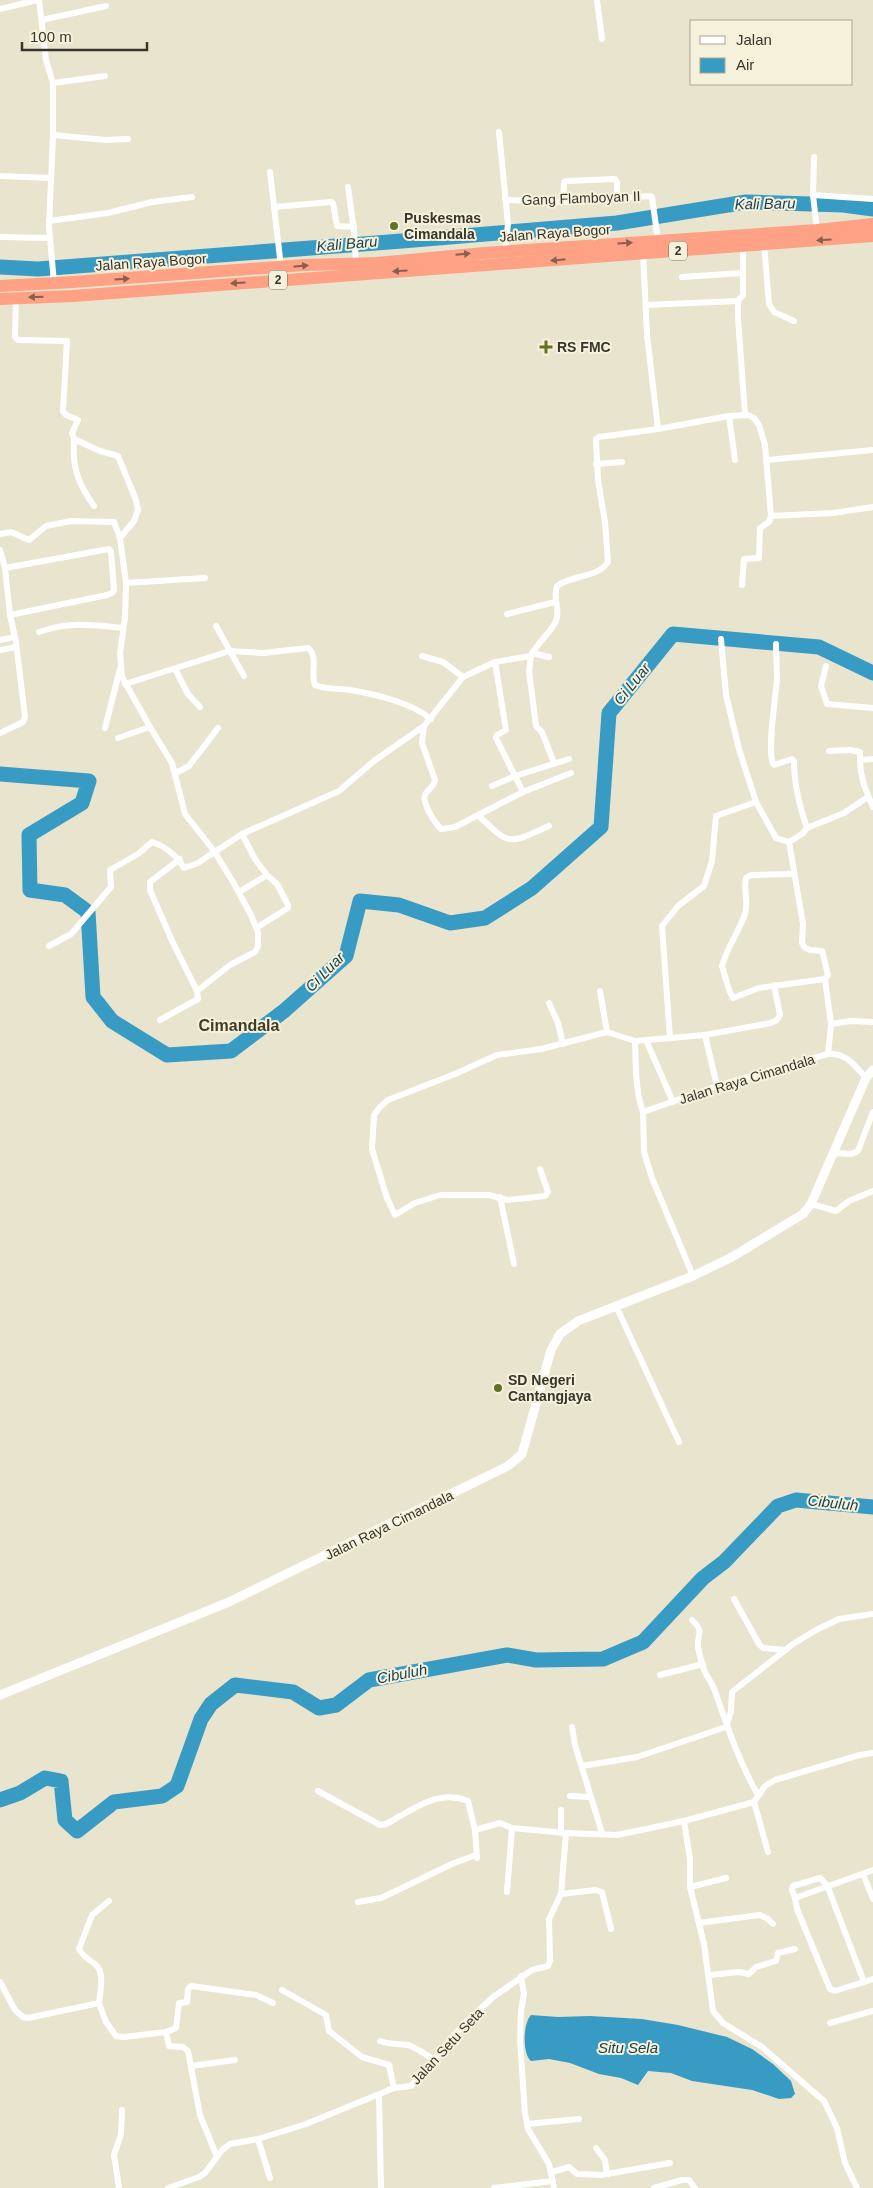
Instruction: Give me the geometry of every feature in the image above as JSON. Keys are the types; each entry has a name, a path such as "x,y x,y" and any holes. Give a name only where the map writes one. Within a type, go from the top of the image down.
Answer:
{"highway":[{"name":"Jalan Raya Bogor","path":"0,286 54,279 305,265 356,258 506,249 658,236 873,224"},
{"name":"Jalan Raya Bogor","path":"0,299 73,296 873,236"}],"street":[{"path":"0,9 38,0 46,60 52,83 54,135 49,221 54,279"},
{"path":"597,0 602,39"},
{"path":"42,20 106,6"},
{"path":"52,83 104,76"},
{"path":"499,132 508,224 506,249"},
{"path":"54,135 105,140 128,138"},
{"path":"814,157 814,197 817,226"},
{"path":"270,172 280,265"},
{"path":"0,176 50,178"},
{"path":"562,202 564,182 566,181 615,179 617,182 617,198"},
{"path":"348,187 356,258"},
{"name":"Gang Flamboyan II","path":"505,200 562,202 650,196 652,197 658,236"},
{"path":"49,221 108,214 152,202 192,197"},
{"path":"814,197 873,199"},
{"path":"274,207 331,202 333,203 337,226 354,230"},
{"path":"0,238 50,238"},
{"path":"764,244 770,308 774,312 794,321"},
{"path":"743,246 743,295 738,301 738,318 745,414"},
{"path":"643,254 647,334 658,429"},
{"path":"682,277 742,273"},
{"path":"16,298 15,337 18,340 67,341 63,410 66,415 78,420 72,433 74,439 74,464 80,486 94,506"},
{"path":"646,305 738,301"},
{"path":"554,762 542,732 536,726 529,671 531,654 537,643 553,627 557,619 555,591 561,583 600,570 608,562 608,544 596,464 596,439 729,416 745,414 754,418 759,425 767,460 771,516 769,522 760,528 759,558 744,559 742,585"},
{"path":"729,416 735,460"},
{"path":"74,439 100,451 113,453 122,462 138,510 134,521 120,538"},
{"path":"767,460 873,450"},
{"path":"596,464 622,462"},
{"path":"771,516 873,507"},
{"path":"0,534 11,532 29,540 46,526 71,521 114,522 120,538 126,583 120,653 126,684 172,762 176,773 181,806 185,814 214,851 239,892 256,928 258,946 255,952 230,965 198,991"},
{"path":"5,568 108,549 111,551 114,590 112,593 10,615"},
{"path":"0,550 5,568 24,717 22,722 0,733"},
{"path":"126,583 206,578"},
{"path":"508,614 555,602"},
{"path":"39,632 54,626 82,623 123,628"},
{"path":"216,626 244,676"},
{"path":"0,640 14,637"},
{"path":"721,639 726,695 739,749 756,802 776,838 789,842 802,834 807,828 836,817 868,797"},
{"path":"776,644 777,665 771,746 772,762 774,765 792,759 794,762 794,780 798,804 807,828"},
{"path":"0,650 16,647"},
{"path":"126,684 230,651 263,653 308,648 312,652 314,659 313,682 315,686 348,690 385,699 421,711 431,719"},
{"path":"49,946 68,937 111,887 110,870 138,854 152,842 159,844 180,859 186,868 198,863 242,834 338,791 374,761 424,726 463,677 495,662 531,654 548,657"},
{"path":"422,656 443,662 463,677"},
{"path":"495,662 506,728 505,731 497,734 496,738 523,792"},
{"path":"105,728 121,666"},
{"path":"826,666 821,686 827,704 873,708"},
{"path":"175,669 188,694 200,707"},
{"path":"424,726 422,744 436,780 424,798 439,827 445,830 523,792 571,773"},
{"path":"118,738 150,727"},
{"path":"176,773 189,766 218,728"},
{"path":"829,751 850,750 860,752 862,779 873,807"},
{"path":"492,786 554,762 569,759"},
{"path":"860,760 873,759"},
{"path":"670,1038 662,926 678,906 704,886 712,861 716,816 756,802"},
{"path":"478,815 499,836 510,841 520,839 549,826"},
{"path":"242,834 255,859 276,884 288,907 256,928"},
{"path":"789,842 793,874 804,924 802,943 805,948 822,951 828,975 825,979 831,1024 828,1054"},
{"path":"160,1020 198,999 198,991 173,943 150,890 150,882 154,877 180,859"},
{"path":"793,874 751,875 746,878 744,887 746,900 745,914 722,966 727,976 730,995 733,998 754,989 825,979"},
{"path":"239,892 267,875"},
{"path":"540,1169 547,1194 516,1200 459,1194 440,1195 415,1202 395,1215 387,1198 372,1149 374,1116 388,1100 455,1074 487,1058 563,1044 607,1032 635,1041 705,1035 777,1020 780,1015 774,985"},
{"path":"600,991 607,1032"},
{"path":"549,1002 558,1023 563,1044"},
{"path":"831,1024 851,1021 873,1022"},
{"path":"705,1035 717,1086"},
{"path":"646,1040 673,1102"},
{"path":"635,1041 637,1091 643,1112 642,1137 647,1160 693,1276"},
{"name":"Jalan Raya Cimandala","path":"643,1112 717,1086 806,1062 828,1054 839,1053 846,1057 866,1078"},
{"name":"Jalan Raya Cimandala","path":"0,1695 230,1602 508,1466 522,1454 554,1341 560,1334 578,1321 693,1276 732,1257 794,1221 812,1204 866,1078 873,1070"},
{"path":"834,1153 852,1154 858,1151 873,1112"},
{"path":"812,1204 836,1211 848,1201 873,1191"},
{"path":"500,1197 514,1264"},
{"path":"616,1306 679,1442"},
{"path":"734,1599 763,1648 786,1650"},
{"path":"726,1727 731,1711 732,1692 786,1650 816,1630 839,1619 873,1614"},
{"path":"692,1620 699,1628 701,1634 698,1648 705,1672 714,1688 726,1727 758,1795"},
{"path":"660,1675 702,1664"},
{"path":"572,1726 573,1739 602,1833"},
{"path":"582,1766 636,1757 726,1727"},
{"path":"475,1830 496,1822 512,1828 564,1833 627,1834 754,1802 765,1786 775,1780 843,1759 873,1753"},
{"path":"318,1791 380,1825 388,1823 432,1799 442,1797 466,1800 469,1803 475,1830 477,1857 454,1863 389,1895 358,1902"},
{"path":"570,1796 590,1796"},
{"path":"754,1802 768,1852"},
{"name":"Jalan Setu Seta","path":"170,2188 205,2173 222,2150 230,2144 258,2139 320,2119 379,2096 394,2088 411,2086 463,2025 493,1997 521,1976 532,1970 548,1966 550,1961 549,1919 561,1894 564,1833 561,1810"},
{"path":"684,1821 690,1859 690,1887 710,1975 712,2005 718,2018 762,2047 824,2101 837,2128 845,2163 857,2188"},
{"path":"507,1892 512,1828"},
{"path":"795,1898 873,1870"},
{"path":"863,1874 873,1900"},
{"path":"690,1887 726,1878"},
{"path":"864,1982 827,1885 820,1878 794,1886 792,1890 797,1909 830,1990 835,1991 864,1982 873,1979"},
{"path":"561,1894 596,1890 602,1892 612,1929"},
{"path":"110,1901 92,1915 79,1949 82,1955 96,1965 101,1972 99,2003 106,2022 116,2036 124,2038 166,2032 176,2028 178,2003 187,2002 188,1990 192,1986 256,1995 273,2003"},
{"path":"699,1923 760,1915 768,1918 773,1924"},
{"path":"710,1975 739,1972 748,1974 756,1967 776,1961 778,1953 795,1949"},
{"path":"494,2188 554,2184 552,2172 528,2124 523,2095 521,2053 524,1988 521,1976"},
{"path":"0,1982 15,2010 23,2017 28,2018 99,2003"},
{"path":"282,1990 326,2015 329,2031 362,2057 390,2066 394,2088"},
{"path":"830,2023 873,2011"},
{"path":"166,2032 169,2046 183,2047 188,2051 200,2115 217,2157"},
{"path":"380,2041 413,2047 433,2059"},
{"path":"191,2066 235,2060"},
{"path":"379,2096 380,2188"},
{"path":"119,2188 114,2155 121,2134 122,2110"},
{"path":"528,2124 579,2120"},
{"path":"258,2139 270,2178"},
{"path":"596,2148 605,2160 607,2174"},
{"path":"552,2172 569,2167 577,2174 607,2174 670,2163"},
{"path":"654,2188 682,2180 689,2180 695,2188"}],"water":[{"name":"Situ Sela","path":"531,2015 642,2019 678,2025 727,2037 752,2049 773,2064 791,2081 795,2094 791,2098 779,2099 752,2090 692,2081 671,2073 648,2071 638,2085 621,2078 599,2074 570,2063 549,2059 531,2061 526,2052 525,2031"}],"waterway":[{"name":"Kali Baru","path":"0,267 38,269 617,223 746,202 843,205 873,209"},
{"name":"Ci Luar","path":"0,774 89,781 82,803 29,835 30,890 65,895 88,912 93,997 112,1021 167,1055 231,1051 284,1011 346,956 360,901 399,905 450,923 485,918 532,888 601,827 609,713 673,634 819,647 873,673"},
{"name":"Cibuluh","path":"0,1800 20,1793 45,1778 61,1781 65,1820 77,1831 114,1802 162,1796 177,1786 201,1719 211,1704 235,1685 293,1692 319,1708 336,1705 369,1680 507,1655 536,1660 603,1659 643,1642 703,1578 724,1562 778,1506 796,1500 873,1507"}],"place":[{"name":"Puskesmas Cimandala","path":"394,226"},
{"name":"RS FMC","path":"546,347"},
{"name":"SD Negeri Cantangjaya","path":"498,1388"}],"district":[{"name":"Cimandala","path":"239,1025"}]}
